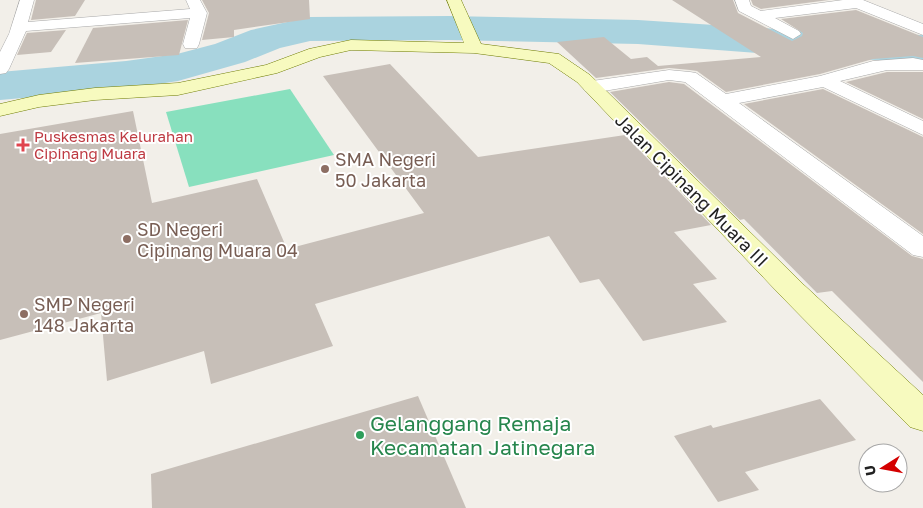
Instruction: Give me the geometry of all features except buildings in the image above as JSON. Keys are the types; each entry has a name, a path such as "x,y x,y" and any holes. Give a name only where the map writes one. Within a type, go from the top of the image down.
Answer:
{"street":[{"path":"0,69 27,0"},
{"path":"742,0 742,7 793,34"},
{"path":"758,16 854,2 923,30"},
{"path":"16,24 196,6 191,44"},
{"path":"457,6 474,46"},
{"name":"Jalan Cipinang Muara III","path":"0,110 39,101 95,94 178,88 271,69 315,54 351,45 474,46 553,58 570,67 592,87 794,292 923,417"},
{"path":"721,101 825,81 846,73 907,62 923,65"},
{"path":"592,87 669,75 686,75 923,249"},
{"path":"825,81 923,129"}],"green space":[{"path":"290,89 334,155 189,187 166,112"}],"waterway":[{"path":"0,86 126,75 178,67 230,53 266,39 310,29 449,28 638,32 838,46 923,48"}],"place":[{"name":"Puskesmas Kelurahan Cipinang Muara","path":"23,145"},
{"name":"SMA Negeri 50 Jakarta","path":"325,169"},
{"name":"SD Negeri Cipinang Muara 04","path":"127,239"},
{"name":"SMP Negeri 148 Jakarta","path":"24,314"},
{"name":"Gelanggang Remaja Kecamatan Jatinegara","path":"360,435"}]}
